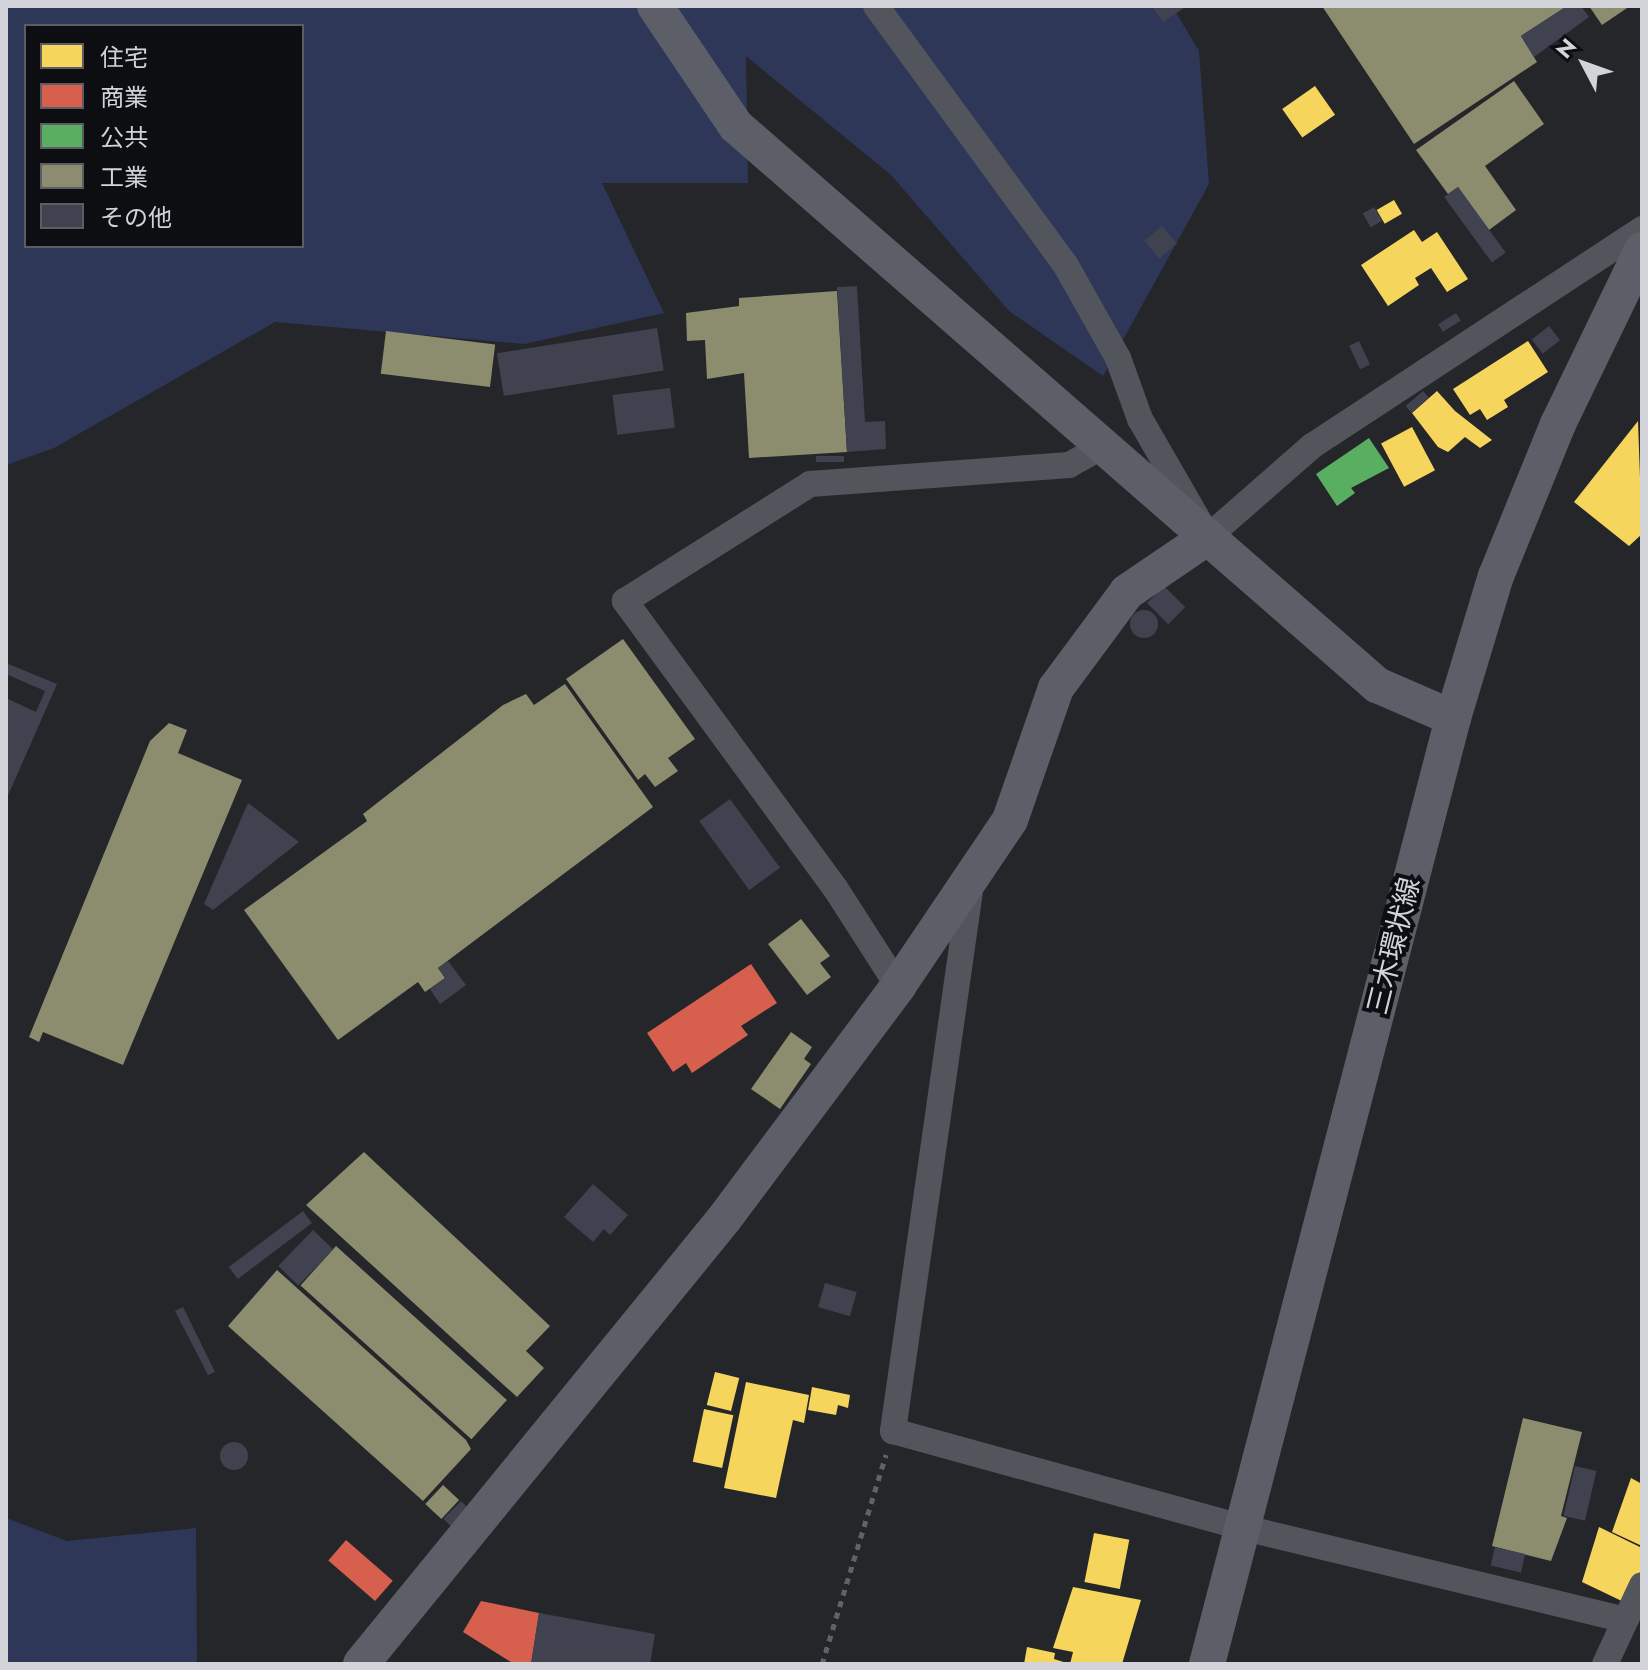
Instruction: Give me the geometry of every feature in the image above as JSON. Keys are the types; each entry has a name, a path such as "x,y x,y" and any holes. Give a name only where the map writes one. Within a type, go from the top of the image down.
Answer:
{"street":[{"path":"655,6 736,126 1377,685 1453,718"},
{"path":"876,6 1065,264 1118,358 1140,419 1208,537"},
{"path":"361,1664 724,1219 898,986 1010,820 1056,688 1127,592 1208,537 1312,446 1642,229"},
{"name":"三木環状線","path":"1207,1664 1245,1528 1453,718 1496,576 1558,424 1642,250"},
{"path":"898,986 835,888 625,601 810,484 1069,465 1102,447"},
{"path":"971,882 893,1431 1245,1528 1625,1620"},
{"path":"1605,1664 1642,1585"}],"path":[{"path":"822,1664 893,1431"}],"shaded area":[{"path":"6,6 1172,6 1199,51 1209,184 1103,376 1009,311 891,175 746,56 748,183 602,183 664,313 524,344 275,322 54,448 6,465"},
{"path":"6,1518 67,1541 196,1528 197,1664 6,1664"}],"building: 住宅":[{"path":"1315,86 1335,115 1302,138 1282,109"},
{"path":"1394,200 1402,214 1385,224 1377,210"},
{"path":"1414,230 1422,242 1437,232 1468,279 1447,292 1431,268 1415,278 1419,285 1388,306 1361,265"},
{"path":"1528,341 1548,372 1504,400 1508,407 1487,420 1480,409 1470,415 1453,389"},
{"path":"1437,391 1455,411 1492,440 1480,448 1465,437 1448,452 1438,447 1412,413"},
{"path":"1638,421 1642,534 1629,546 1574,502"},
{"path":"1412,427 1435,470 1404,487 1381,443"},
{"path":"715,1372 739,1378 731,1411 707,1405"},
{"path":"746,1382 809,1395 804,1423 793,1420 776,1498 724,1488"},
{"path":"812,1387 850,1395 848,1408 838,1405 836,1415 808,1410"},
{"path":"704,1409 733,1415 722,1468 693,1462"},
{"path":"1631,1478 1642,1484 1642,1546 1612,1532"},
{"path":"1599,1527 1642,1548 1642,1568 1626,1603 1582,1582"},
{"path":"1094,1533 1129,1540 1120,1589 1084,1582"},
{"path":"1073,1587 1141,1600 1122,1664 1070,1664 1073,1652 1053,1648"},
{"path":"1027,1647 1055,1653 1054,1659 1070,1664 1024,1664"}],"building: 商業":[{"path":"751,964 777,1003 741,1026 748,1035 692,1073 686,1063 673,1072 647,1033"},
{"path":"346,1540 393,1581 375,1601 328,1560"},
{"path":"481,1601 539,1613 531,1664 514,1664 463,1632"}],"building: 公共":[{"path":"1369,438 1389,468 1351,488 1355,493 1337,506 1316,474"}],"building: 工業":[{"path":"1322,6 1567,6 1521,36 1537,62 1414,144"},
{"path":"1589,6 1630,6 1602,25"},
{"path":"1514,81 1544,124 1485,166 1516,210 1489,230 1458,187 1448,194 1416,150"},
{"path":"837,291 847,452 749,458 744,373 707,379 705,340 687,341 686,313 739,306 739,298"},
{"path":"386,331 495,344 490,387 381,374"},
{"path":"623,639 695,739 668,758 678,771 655,787 645,774 638,780 566,679"},
{"path":"565,684 653,807 438,968 445,978 425,992 418,982 338,1040 244,910 367,821 363,814 503,705 526,694 534,705"},
{"path":"169,723 187,730 178,753 242,780 123,1065 43,1032 39,1042 29,1037 150,741"},
{"path":"801,919 830,956 820,963 831,977 807,995 768,944"},
{"path":"791,1032 812,1047 804,1059 811,1064 780,1109 751,1089"},
{"path":"364,1152 550,1326 526,1351 544,1368 517,1397 306,1205"},
{"path":"336,1246 507,1400 471,1439 301,1285"},
{"path":"277,1270 466,1440 471,1449 423,1501 228,1326"},
{"path":"1523,1418 1582,1432 1561,1516 1567,1518 1551,1561 1492,1546"},
{"path":"443,1485 459,1500 441,1519 425,1504"}],"building: その他":[{"path":"1152,6 1187,6 1163,22"},
{"path":"1567,6 1581,6 1589,17 1534,57 1521,36"},
{"path":"1458,187 1506,253 1492,263 1444,197"},
{"path":"1374,207 1382,221 1371,227 1363,214"},
{"path":"1162,226 1177,244 1159,258 1144,241"},
{"path":"857,286 865,422 885,421 886,449 847,452 837,287"},
{"path":"1456,313 1461,321 1443,332 1438,324"},
{"path":"1549,326 1560,340 1543,354 1532,340"},
{"path":"657,328 664,370 504,396 497,353"},
{"path":"1359,341 1370,365 1360,369 1349,346"},
{"path":"670,388 675,428 617,435 612,395"},
{"path":"1423,391 1429,398 1412,413 1406,406"},
{"path":"816,456 844,456 844,462 816,462"},
{"path":"1164,586 1185,607 1168,624 1147,603"},
{"path":"1144,610 1154,614 1158,624 1154,634 1144,638 1134,634 1130,624 1134,614"},
{"path":"6,663 57,684 6,800 6,698 36,712 45,691 6,674"},
{"path":"730,799 780,868 749,890 699,821"},
{"path":"248,803 299,842 213,910 204,904"},
{"path":"448,961 466,985 440,1004 430,989 445,978 438,968"},
{"path":"593,1184 628,1215 610,1235 604,1229 593,1242 564,1217"},
{"path":"303,1211 312,1223 238,1279 229,1267"},
{"path":"313,1230 333,1249 298,1285 278,1266"},
{"path":"825,1283 857,1292 850,1316 818,1307"},
{"path":"183,1307 215,1372 208,1375 175,1311"},
{"path":"234,1442 244,1446 248,1456 244,1466 234,1470 224,1466 220,1456 224,1446"},
{"path":"1575,1466 1596,1471 1585,1521 1564,1516"},
{"path":"461,1501 468,1508 450,1526 443,1519"},
{"path":"1495,1547 1525,1554 1521,1572 1491,1566"},
{"path":"539,1613 655,1634 650,1664 531,1664"}]}
